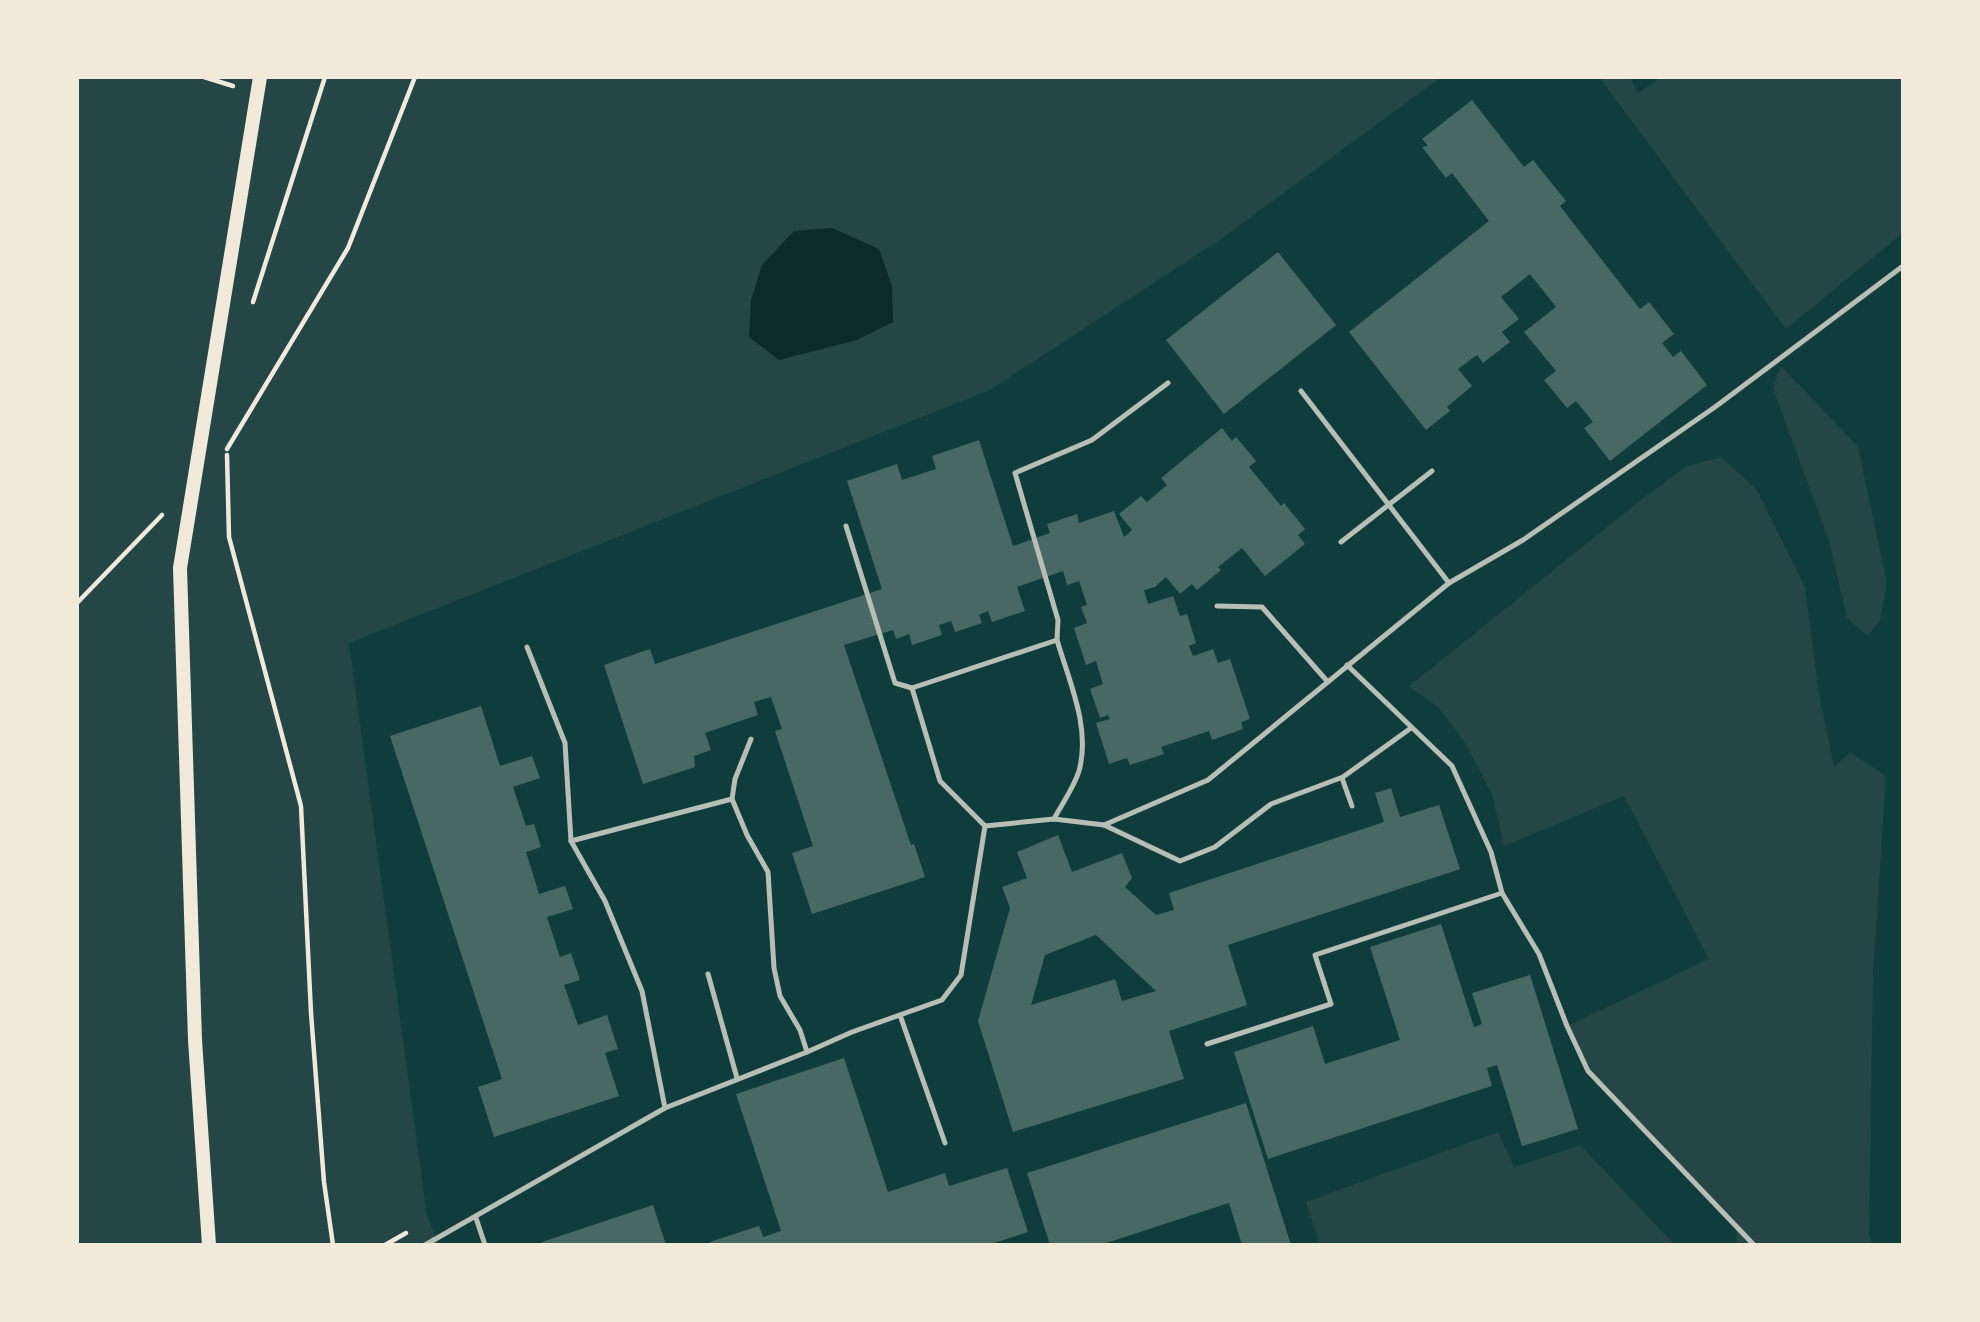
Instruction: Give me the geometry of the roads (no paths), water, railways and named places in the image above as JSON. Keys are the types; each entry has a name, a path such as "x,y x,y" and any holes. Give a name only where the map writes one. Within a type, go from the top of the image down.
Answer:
{"main road":[{"path":"209,1245 195,1040 180,568 260,77"}],"lane":[{"path":"1104,825 1208,780 1449,583 1523,540 1756,378 1903,266"},
{"path":"1054,818 1079,773 1084,745 1080,720 1057,640 1058,620 1015,473 1092,440 1168,383"},
{"path":"1301,391 1449,583"},
{"path":"1341,542 1432,471"},
{"path":"846,526 894,682 912,688 1057,640"},
{"path":"1217,606 1262,607 1327,681"},
{"path":"527,647 565,743 571,841 605,901 642,991 664,1108"},
{"path":"1347,665 1452,766 1491,852 1502,893 1539,954 1588,1071 1754,1245"},
{"path":"912,688 940,781 985,826"},
{"path":"985,826 1054,818 1104,825 1180,861 1215,847 1271,804 1342,778 1410,728"},
{"path":"751,739 735,779 732,799 747,835 768,872 774,968 780,996 800,1030 807,1052"},
{"path":"1342,778 1352,806"},
{"path":"571,841 732,799"},
{"path":"425,1245 664,1108 852,1032 942,1000 961,975 985,826"},
{"path":"1207,1044 1331,1004 1315,955 1502,893"},
{"path":"708,974 737,1078"},
{"path":"900,1015 945,1143"},
{"path":"476,1217 485,1245"}]}
